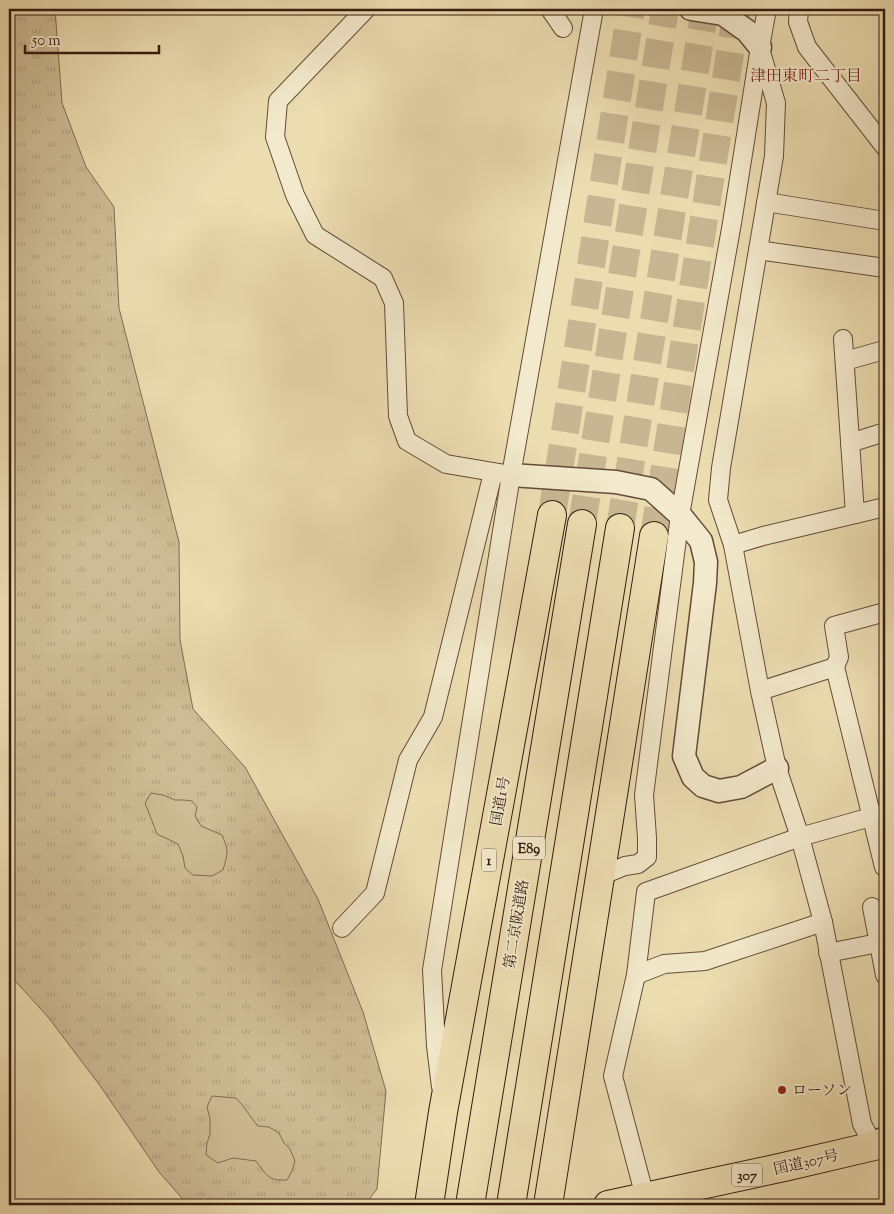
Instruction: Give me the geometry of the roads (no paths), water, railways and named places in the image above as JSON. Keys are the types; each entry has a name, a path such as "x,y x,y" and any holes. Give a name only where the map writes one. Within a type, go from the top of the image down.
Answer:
{"highway":[{"name":"国道1号","path":"429,1205 443,1112 552,515"},
{"name":"第二京阪道路","path":"470,1205 582,524"},
{"name":"E89","path":"511,1205 620,528"},
{"path":"548,1205 654,536"},
{"name":"国道307号","path":"608,1205 882,1149"}],"street":[{"path":"366,9 278,101 274,137 295,195 315,235 383,278 394,302 398,416 407,441 446,464 502,474 616,482 652,489 680,515 701,541 706,562 684,756 693,777 703,786 719,791 742,787 777,768"},
{"path":"550,9 563,28"},
{"path":"443,1112 436,1046 432,970 502,474 594,9"},
{"path":"691,9 723,14 747,31 760,47 776,103 774,156 721,468 718,500 733,545 760,691 777,768 800,838 822,922 862,1124 882,1149"},
{"path":"600,876 625,866 638,864 647,857 644,795 680,515 732,223 767,9"},
{"path":"798,9 798,22 807,47 885,146"},
{"path":"766,202 885,221"},
{"path":"758,250 885,268"},
{"path":"843,339 855,514"},
{"path":"845,361 884,350"},
{"path":"850,443 885,432"},
{"path":"342,928 375,894 408,760 433,718 502,474"},
{"path":"733,545 885,507"},
{"path":"884,867 879,815 835,667 839,657 834,626 885,612"},
{"path":"760,691 835,667"},
{"path":"645,1197 613,1076 636,975 646,892 800,838 879,815"},
{"path":"872,907 885,974"},
{"path":"636,975 664,964 705,961 822,922"},
{"path":"828,953 878,943"}],"tunnel":[{"path":"552,515 631,9"},
{"path":"582,524 665,9"},
{"path":"620,528 705,9"},
{"path":"654,536 737,9"}],"place":[{"name":"ローソン","path":"782,1090"}],"district":[{"name":"津田東町二丁目","path":"806,75"}]}
